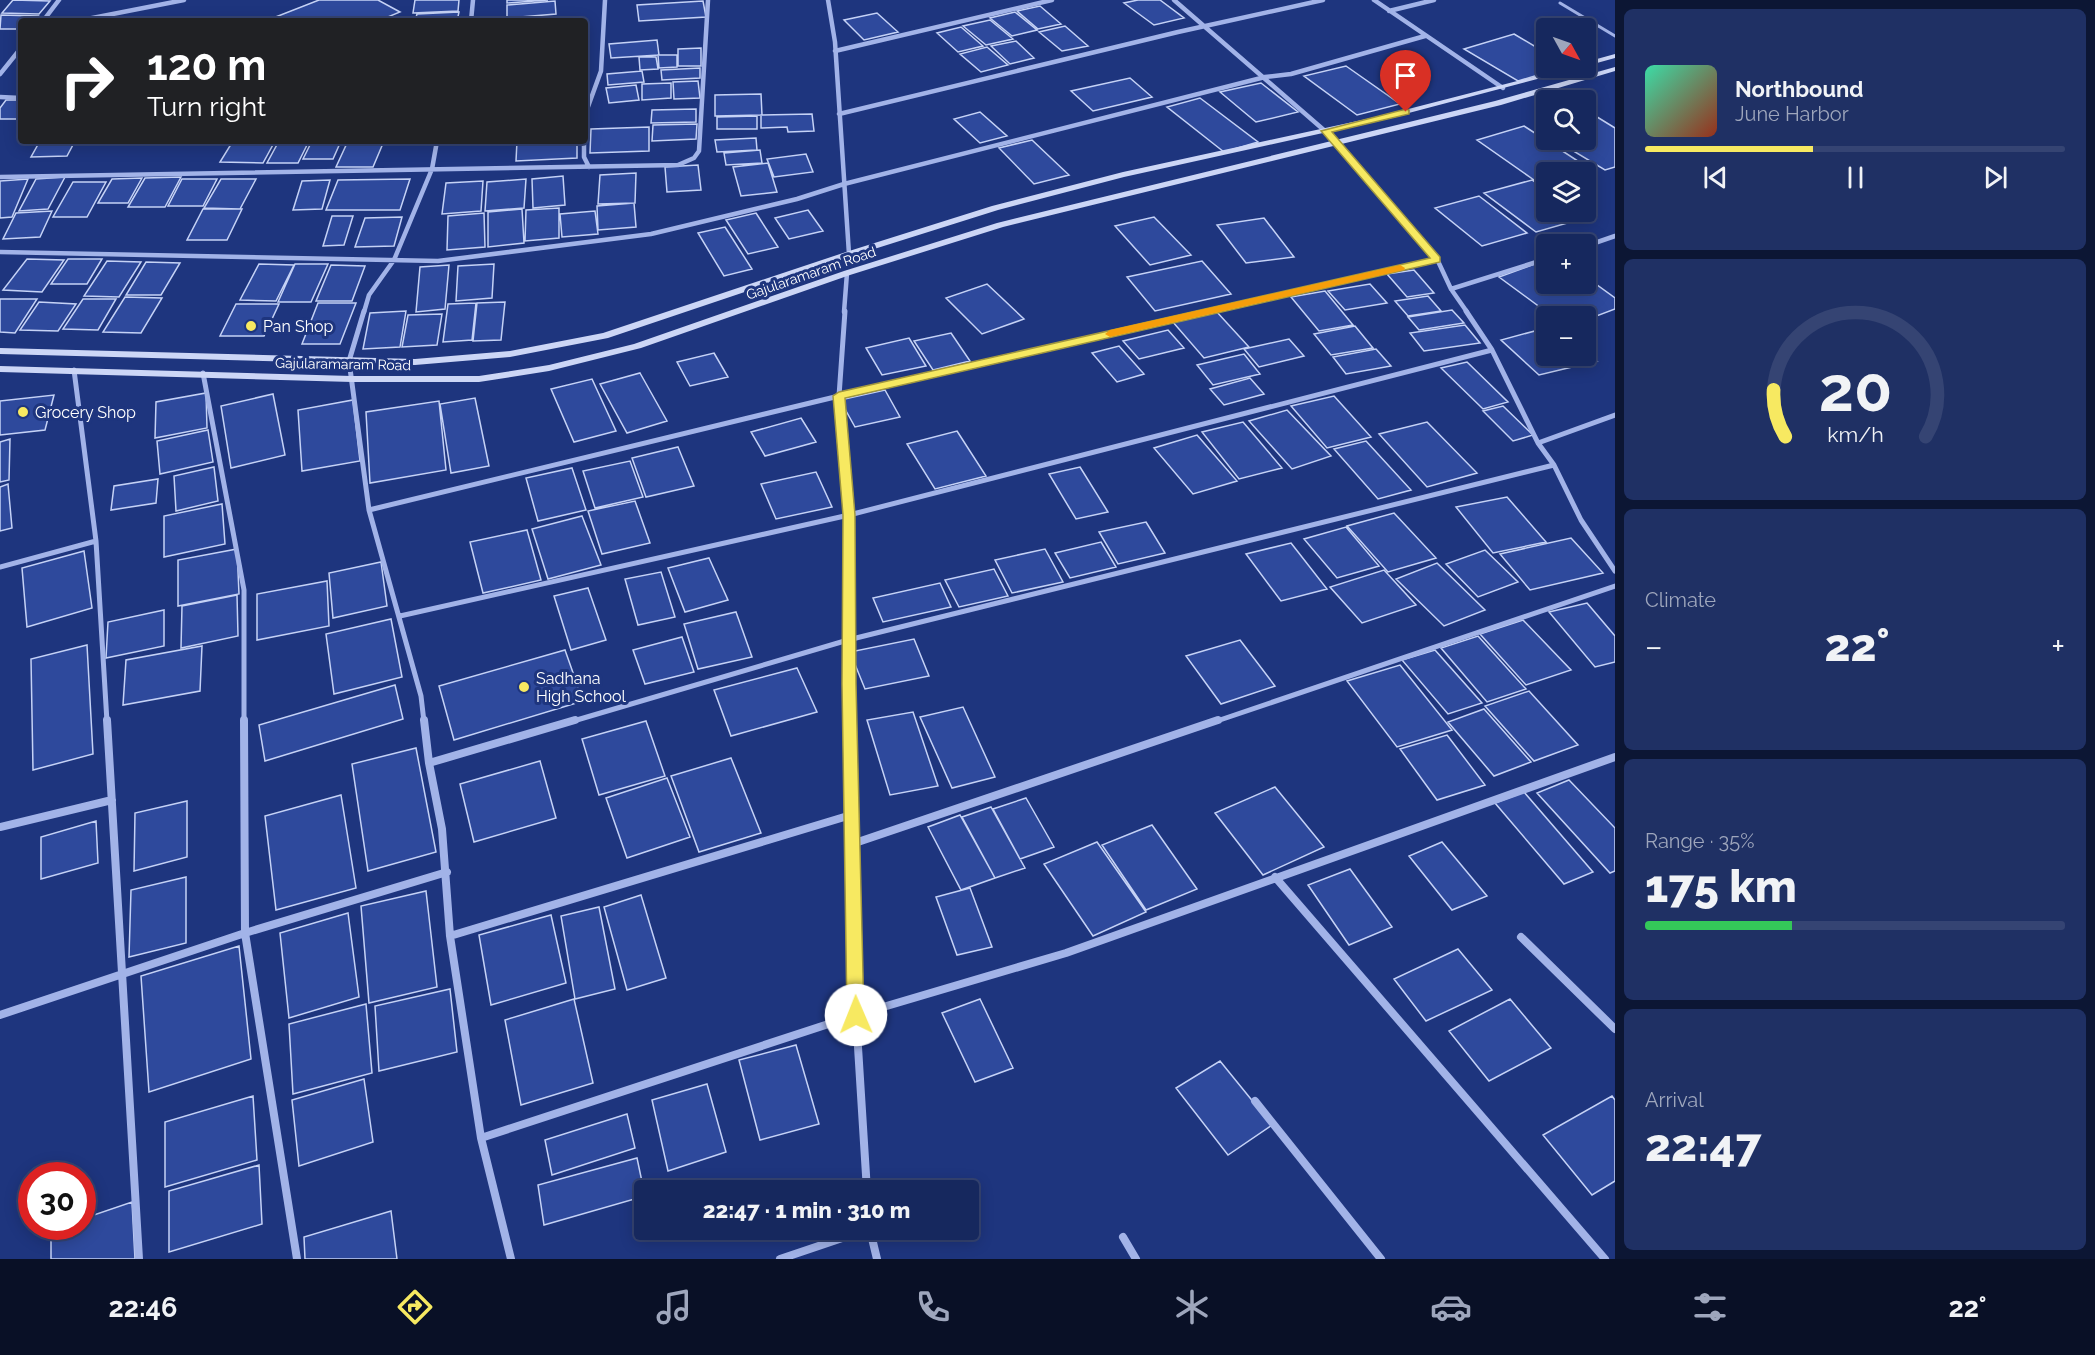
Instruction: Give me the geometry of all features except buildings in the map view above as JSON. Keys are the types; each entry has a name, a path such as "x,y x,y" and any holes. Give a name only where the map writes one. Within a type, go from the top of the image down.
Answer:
{"main road":[{"path":"1596,61 1615,56"},
{"name":"Gajularamaram Road","path":"0,369 352,379 479,379 549,368 637,346 847,273 1000,225 1498,103 1615,69"},
{"name":"Gajularamaram Road","path":"0,351 415,362 510,354 604,336 849,254 1016,202 1123,175 1325,131 1539,78"}],"street":[{"path":"45,18 59,0"},
{"path":"92,18 184,0"},
{"path":"471,18 473,0"},
{"path":"588,107 601,71 605,0"},
{"path":"0,177 678,165 694,158 699,150 708,0"},
{"path":"828,0 835,51 849,254"},
{"path":"835,51 1052,0"},
{"path":"1174,0 1325,131 1437,259 1451,289 1492,350 1538,443 1554,465 1581,520 1615,571"},
{"path":"839,114 1323,0"},
{"path":"1374,0 1503,88"},
{"path":"1389,11 1434,0"},
{"path":"0,252 438,261 651,234 797,199 844,184 1265,77 1291,74 1425,36"},
{"path":"0,74 18,52"},
{"path":"0,97 18,98"},
{"path":"436,144 432,170 394,260 369,295 349,361 369,510 421,696 429,763 442,829 450,936 481,1138 511,1259"},
{"path":"584,144 584,157 589,167"},
{"path":"1596,243 1615,236"},
{"path":"369,510 839,396 1437,259"},
{"path":"1451,289 1536,261"},
{"path":"847,273 839,396 849,515 851,815 856,1015 866,1180"},
{"path":"400,616 849,515 1492,350"},
{"path":"75,370 96,541 139,1259"},
{"path":"203,373 244,590 245,933 297,1259"},
{"path":"1538,443 1615,415"},
{"path":"429,763 849,640 1554,465"},
{"path":"0,567 96,541"},
{"path":"852,844 1615,586"},
{"path":"481,1138 856,1015 1066,953 1615,757"},
{"path":"0,827 112,800"},
{"path":"450,936 851,815"},
{"path":"0,1015 245,933 447,872"},
{"path":"1275,877 1605,1259"},
{"path":"1521,937 1615,1029"},
{"path":"1255,1101 1381,1259"},
{"path":"1123,1237 1136,1259"},
{"path":"780,1259 838,1240"},
{"path":"871,1240 877,1259"}],"lane":[{"path":"1560,3 1615,36"}],"slow traffic":[{"path":"1110,334 1400,268"}],"place":[{"name":"Pan Shop","path":"251,326"},
{"name":"Grocery Shop","path":"23,412"},
{"name":"Sadhana High School","path":"524,687"}],"route":[{"path":"856,1015 849,684 849,515 839,396 1437,259 1325,131 1406,112"}]}
